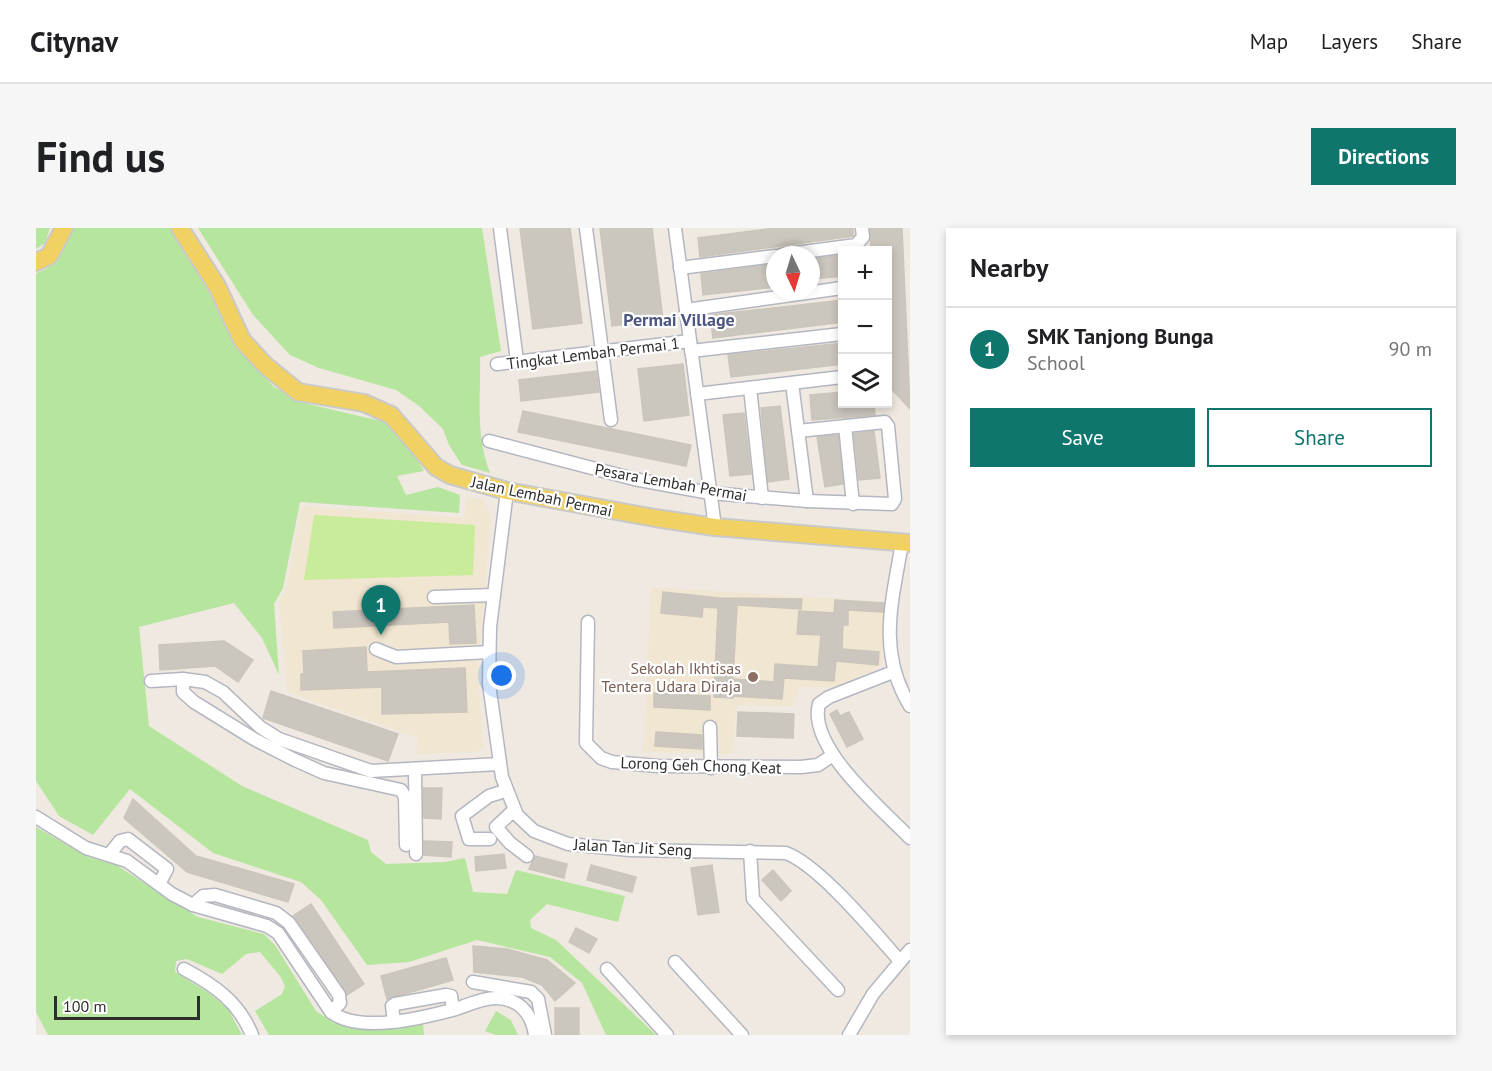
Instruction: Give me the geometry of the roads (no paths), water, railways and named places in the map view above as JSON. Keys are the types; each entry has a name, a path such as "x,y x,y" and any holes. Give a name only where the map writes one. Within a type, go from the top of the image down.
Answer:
{"main road":[{"path":"36,262 49,256 64,228"},
{"name":"Jalan Lembah Permai","path":"180,228 217,286 242,340 282,380 298,392 364,403 391,415 436,467 450,475 507,491 715,527 906,543"}],"street":[{"path":"500,228 517,361"},
{"path":"586,228 611,420"},
{"path":"675,228 715,527"},
{"path":"820,250 856,245 863,237 862,228"},
{"path":"680,268 766,257"},
{"path":"686,310 838,289"},
{"name":"Tingkat Lembah Permai 1","path":"497,364 602,351 838,334"},
{"path":"697,394 838,378"},
{"path":"792,383 807,501"},
{"path":"750,388 762,498"},
{"name":"Pesara Lembah Permai","path":"489,441 634,479 710,493 853,504 892,504 895,499 888,426 880,421 845,426"},
{"path":"798,431 845,426 853,504"},
{"name":"Jalan Tan Jit Seng","path":"507,491 494,595 489,652 489,696 499,764 505,790 514,810 534,831 568,844 630,850 750,850 786,853 800,860 834,890 900,961"},
{"path":"906,543 890,621 889,646 893,672 910,706"},
{"path":"434,597 494,595"},
{"name":"Lorong Geh Chong Keat","path":"588,622 586,743 592,751 612,762 711,768 811,767 833,755"},
{"path":"376,649 396,657 489,652"},
{"path":"893,672 819,704 817,722 833,755 910,838"},
{"path":"151,681 183,679 205,682 223,692 260,727 302,748 371,771 499,764"},
{"path":"183,679 183,692 194,702 254,739 324,773 401,790 405,797 406,845"},
{"path":"710,727 711,768"},
{"path":"415,769 416,854"},
{"path":"490,839 469,839 462,816 489,796 505,790"},
{"path":"514,810 495,827 527,856"},
{"path":"36,817 70,840 127,861 193,905 251,920 278,933 331,1012 338,1017 358,1023 394,1021 495,998 522,1006 530,1018 535,1035"},
{"path":"109,855 120,841 128,839 167,869 159,884"},
{"path":"750,850 753,899 838,990"},
{"path":"193,905 202,896 215,895 276,913 290,923 339,995 339,1003 331,1012"},
{"path":"278,933 290,923"},
{"path":"849,1035 873,994 910,950"},
{"path":"675,962 742,1035"},
{"path":"184,969 215,986 239,1010 252,1035"},
{"path":"607,969 667,1035"},
{"path":"473,982 531,992 538,999 545,1035"}],"place":[{"name":"SMK Tanjong Bunga","path":"381,635"},
{"name":"Sekolah Ikhtisas Tentera Udara Diraja","path":"753,677"}],"district":[{"name":"Permai Village","path":"679,320"}]}
